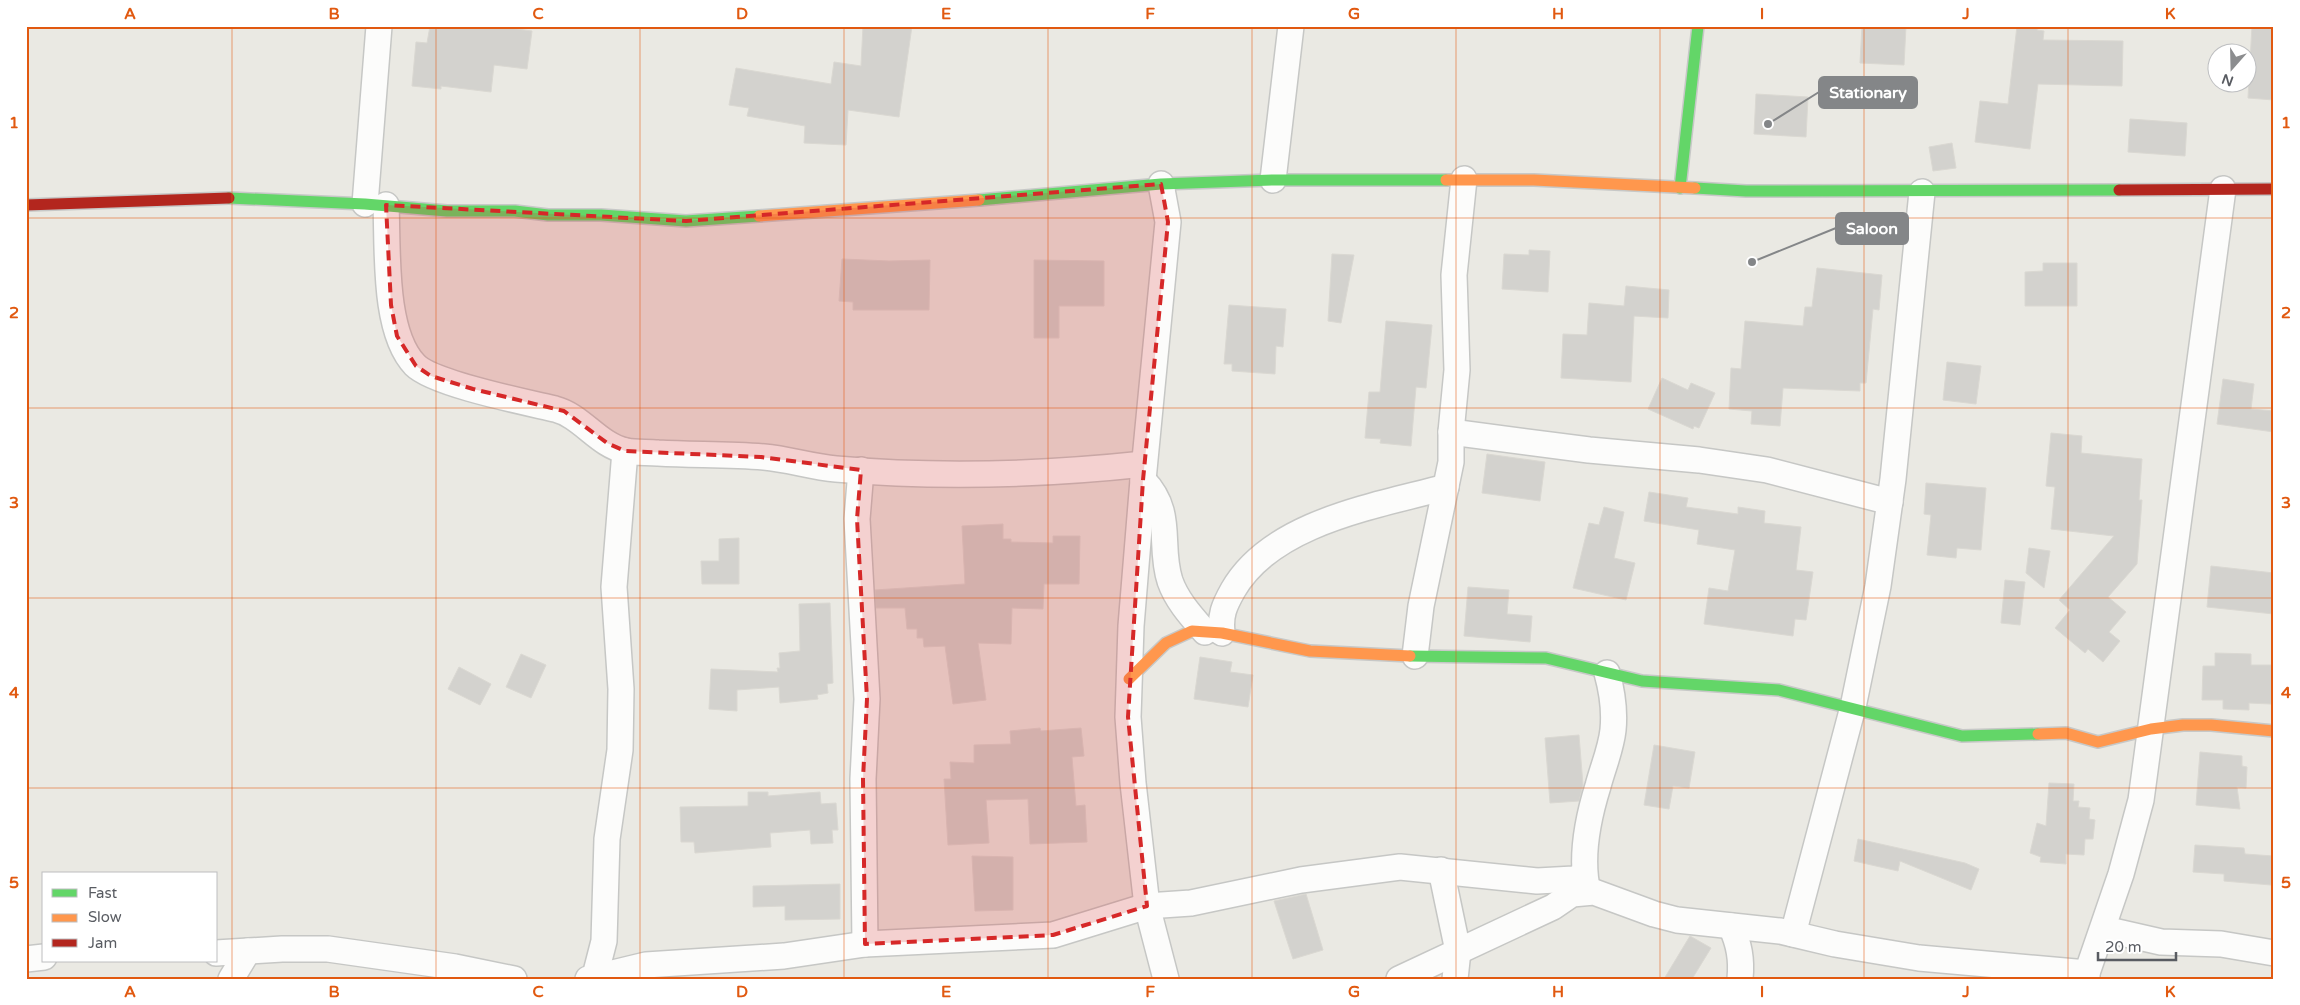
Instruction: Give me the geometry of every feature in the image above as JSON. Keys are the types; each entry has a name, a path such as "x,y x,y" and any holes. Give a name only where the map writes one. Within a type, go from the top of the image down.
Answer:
{"street":[{"path":"379,26 376,205 397,336 416,366 431,376 473,389 564,411 607,443 625,451 781,458 834,469 950,476 1143,472"},
{"path":"1273,180 1291,26"},
{"path":"1680,188 1698,26"},
{"path":"26,205 159,202 229,198 376,205 447,211 515,211 556,215 686,221 918,206 1161,184 1273,180 1464,179 1746,191 1922,192 2274,189"},
{"path":"1415,656 1421,606 1452,462 1451,432 1457,370 1454,275 1464,179"},
{"path":"1161,184 1168,222 1143,472 1131,626 1128,717 1131,764 1147,906 1166,979"},
{"path":"592,977 646,965 784,956 865,944 1054,934 1147,906 1191,903 1301,880 1400,867 1441,870 1505,879 1537,881 1574,879 1586,884 1599,894 1654,914 1677,920 1787,932 1835,944 1919,958 2087,976 2104,929 2141,800 2223,189"},
{"path":"1741,970 1787,932 1854,707 1878,586 1890,502 1922,192"},
{"path":"1451,432 1589,450 1699,460 1767,470 1890,502"},
{"path":"592,977 604,941 607,839 620,750 621,689 614,586 625,451"},
{"path":"860,470 857,519 867,698 863,779 865,944"},
{"path":"1143,472 1155,492 1162,511 1170,581 1181,603 1213,632"},
{"path":"1213,632 1238,580 1262,555 1298,533 1329,520 1446,487"},
{"path":"1129,679 1166,643 1192,630 1213,632 1310,651 1415,656 1546,658 1642,681 1779,690 1854,707 1962,736 1990,737 2066,733 2098,742 2151,729 2183,725 2212,725 2274,731"},
{"path":"1586,884 1589,827 1597,787 1610,748 1613,730 1613,706 1607,673"},
{"path":"1441,870 1458,951 1460,978"},
{"path":"1399,979 1553,907 1586,884"},
{"path":"1731,926 1738,944 1741,970"},
{"path":"2104,929 2161,942 2221,944 2274,953"},
{"path":"218,953 328,949 455,967 514,979"},
{"path":"231,979 248,951"},
{"path":"26,958 42,957"}],"highlighted area":[{"path":"1161,184 1168,222 1143,480 1128,717 1147,906 1053,935 865,944 863,779 867,699 857,519 861,470 761,457 625,451 607,443 564,411 473,389 431,376 416,366 397,336 391,305 386,205 686,221"}],"building":[{"path":"430,26 494,26 532,31 527,69 494,65 491,92 441,86 441,89 412,86 416,42 427,43"},
{"path":"863,26 912,26 899,117 848,110 846,145 804,143 805,126 747,116 749,108 729,105 736,68 831,84 834,62 861,66"},
{"path":"1862,26 1906,26 1904,65 1860,63"},
{"path":"2017,26 2038,26 2037,30 2044,31 2043,40 2123,41 2122,86 2038,84 2030,149 1975,142 1980,101 2008,104"},
{"path":"2252,26 2274,26 2274,100 2248,98 2248,92 2258,92 2258,42 2251,42"},
{"path":"1756,94 1808,97 1806,137 1754,134"},
{"path":"2130,119 2187,123 2185,156 2128,152"},
{"path":"1952,143 1956,168 1933,171 1929,147"},
{"path":"1529,250 1550,251 1548,292 1502,289 1504,254 1529,255"},
{"path":"1332,254 1354,255 1341,323 1328,321"},
{"path":"842,259 930,260 929,310 853,310 853,302 839,301"},
{"path":"1034,260 1104,261 1104,306 1059,306 1059,338 1034,338"},
{"path":"2043,263 2077,263 2077,306 2025,306 2025,272 2043,271"},
{"path":"1817,268 1882,275 1879,310 1873,309 1866,383 1860,383 1860,391 1783,388 1780,426 1751,424 1752,411 1729,409 1731,368 1741,369 1745,321 1803,326 1805,307 1812,307"},
{"path":"1626,286 1669,290 1668,318 1634,316 1631,382 1561,378 1563,334 1587,335 1589,303 1624,306"},
{"path":"1229,305 1286,309 1283,347 1276,346 1275,374 1232,371 1232,364 1224,364"},
{"path":"1386,321 1432,325 1426,388 1416,387 1411,446 1380,443 1381,439 1365,438 1369,392 1380,392"},
{"path":"1947,362 1981,366 1976,404 1943,400"},
{"path":"1662,378 1688,390 1691,383 1715,393 1699,428 1694,426 1693,429 1648,409"},
{"path":"2223,379 2254,384 2251,409 2274,411 2274,432 2217,424"},
{"path":"2051,433 2082,436 2081,453 2142,459 2139,500 2142,500 2137,564 2108,597 2126,612 2109,632 2120,641 2103,662 2088,649 2085,653 2055,628 2070,610 2059,600 2114,536 2051,529 2055,487 2046,486"},
{"path":"1487,454 1545,462 1540,501 1482,493"},
{"path":"1926,483 1986,488 1981,550 1957,548 1956,558 1927,555 1931,515 1924,514"},
{"path":"1649,492 1688,498 1686,507 1738,514 1738,507 1765,511 1764,523 1801,527 1796,570 1813,572 1806,620 1795,619 1793,636 1704,624 1709,588 1728,591 1735,550 1697,544 1699,530 1644,521"},
{"path":"1604,507 1624,512 1614,558 1635,563 1626,600 1573,588 1589,523 1599,525"},
{"path":"1003,524 1003,539 1011,539 1011,542 1053,543 1053,536 1080,536 1079,584 1044,584 1043,609 1012,608 1011,644 978,643 986,700 953,704 945,646 924,647 923,638 917,638 917,629 907,629 905,608 876,608 875,590 965,584 962,526"},
{"path":"739,538 739,584 702,584 701,561 719,561 719,539"},
{"path":"2029,548 2050,551 2044,588 2026,573"},
{"path":"2211,566 2274,573 2274,614 2207,607"},
{"path":"2005,580 2025,582 2020,625 2001,623"},
{"path":"1468,587 1509,590 1507,614 1532,616 1530,642 1464,636"},
{"path":"830,603 833,683 827,684 828,693 817,695 818,699 780,703 779,687 737,690 737,711 709,709 711,669 778,672 777,668 780,668 779,653 800,651 799,604"},
{"path":"2215,653 2251,654 2251,665 2274,665 2271,704 2249,703 2249,710 2223,709 2223,700 2202,700 2203,666 2215,666"},
{"path":"521,654 546,665 531,698 506,687"},
{"path":"1200,657 1232,662 1230,672 1253,675 1248,707 1194,699"},
{"path":"459,667 491,684 480,705 448,689"},
{"path":"1040,728 1041,731 1081,728 1084,756 1072,757 1076,806 1085,805 1087,842 1030,844 1028,799 986,800 989,843 948,845 944,779 951,779 950,762 974,763 974,745 1011,744 1010,731"},
{"path":"1579,735 1583,785 1579,801 1550,803 1545,738"},
{"path":"1654,745 1695,752 1689,788 1673,786 1669,809 1644,805"},
{"path":"2200,752 2242,756 2242,766 2247,767 2246,788 2237,787 2240,809 2196,805"},
{"path":"2049,783 2074,784 2073,801 2079,801 2078,807 2090,808 2089,819 2095,820 2093,839 2085,839 2084,855 2066,854 2066,864 2040,862 2041,857 2030,853 2037,823 2046,826"},
{"path":"748,792 768,792 768,796 820,792 821,804 836,803 838,830 832,830 833,843 811,844 810,830 770,833 771,847 695,853 694,842 681,842 680,807 748,806"},
{"path":"1858,839 1965,863 1979,869 1971,890 1900,861 1898,871 1854,861"},
{"path":"2195,845 2244,848 2245,854 2273,856 2271,885 2224,881 2224,874 2193,872"},
{"path":"972,856 1013,857 1013,910 975,911"},
{"path":"840,884 840,919 785,920 785,906 753,907 753,886"},
{"path":"1306,894 1323,950 1293,959 1274,901"},
{"path":"1690,936 1711,948 1692,979 1664,979"}],"traffic: fast":[{"path":"1680,188 1698,26"},
{"path":"979,200 1161,184 1273,180 1446,180"},
{"path":"1695,188 1746,191 2119,190"},
{"path":"229,198 365,204 447,211 515,211 548,215 601,215 686,221 759,216"},
{"path":"1410,656 1546,658 1642,681 1779,690 1962,736 2038,734"}],"traffic: slow":[{"path":"1446,180 1534,180 1695,188"},
{"path":"759,216 979,200"},
{"path":"1129,679 1166,643 1192,631 1222,633 1310,651 1410,656"},
{"path":"2038,734 2066,733 2098,742 2151,729 2183,725 2211,725 2274,731"}],"traffic: jam":[{"path":"2119,190 2274,189"},
{"path":"26,205 229,198"}],"place":[{"name":"Stationary","path":"1768,124"},
{"name":"Saloon","path":"1752,262"}]}
